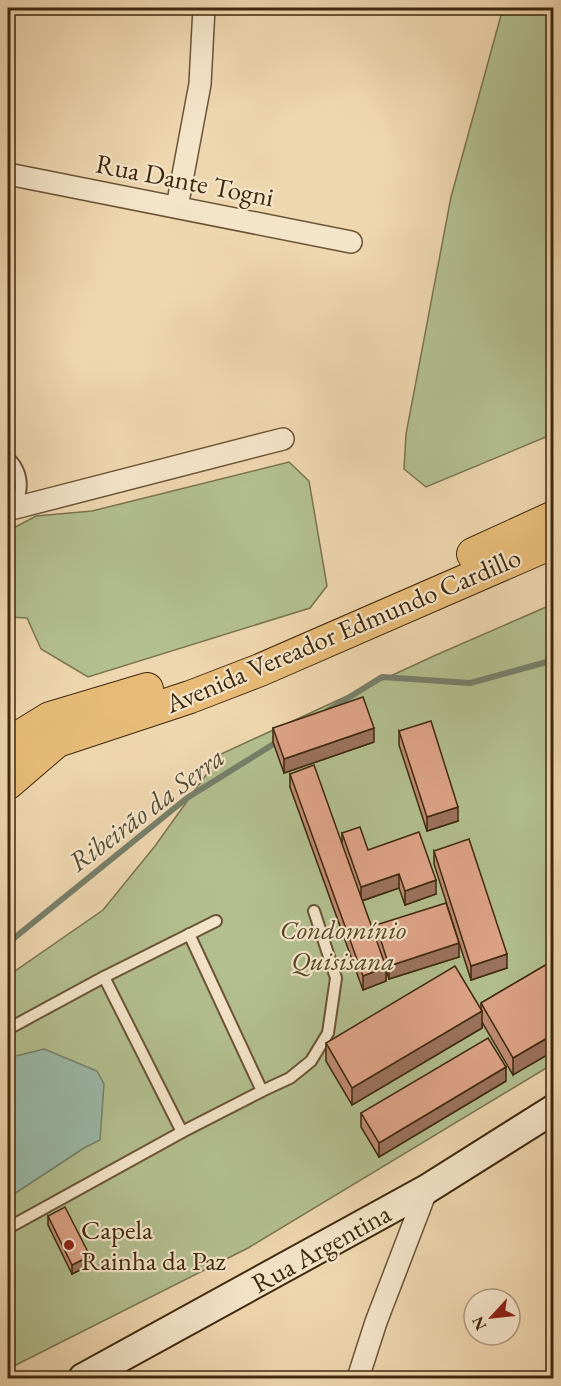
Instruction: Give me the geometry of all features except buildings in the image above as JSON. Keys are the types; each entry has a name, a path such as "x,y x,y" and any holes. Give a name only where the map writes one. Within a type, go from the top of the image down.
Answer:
{"main road":[{"name":"Avenida Vereador Edmundo Cardillo","path":"8,750 24,734 50,718 221,667 554,518"},
{"name":"Avenida Vereador Edmundo Cardillo","path":"8,783 57,741 190,697 261,670 554,542"}],"street":[{"path":"177,207 200,84 204,8"},
{"name":"Rua Dante Togni","path":"8,174 351,242"},
{"path":"11,512 283,439"},
{"name":"Rua Argentina","path":"83,1378 427,1189 554,1109"},
{"path":"358,1378 376,1322 427,1189"}],"lane":[{"path":"8,457 19,472 21,484 20,497 11,512"},
{"path":"8,1228 182,1132 290,1078 311,1061 328,1034 336,978 314,911"},
{"path":"8,1029 104,977 216,921"},
{"path":"189,934 262,1091"},
{"path":"104,977 182,1132"}],"green space":[{"path":"503,8 553,8 553,434 426,487 404,469 406,434 451,197"},
{"path":"289,462 309,481 327,586 310,608 88,677 41,649 27,618 8,617 8,531 36,516 92,511"},
{"name":"Condomínio Quisisana","path":"553,604 553,1064 248,1248 8,1369 8,976 103,910 155,846 221,754"}],"shaded area":[{"path":"44,1049 97,1071 104,1084 100,1140 8,1198 8,1058"}],"waterway":[{"name":"Ribeirão da Serra","path":"327,711 382,677 470,683 554,660"},
{"name":"Ribeirão da Serra","path":"8,943 187,798 280,740"}],"place":[{"name":"Capela Rainha da Paz","path":"69,1245"}]}
